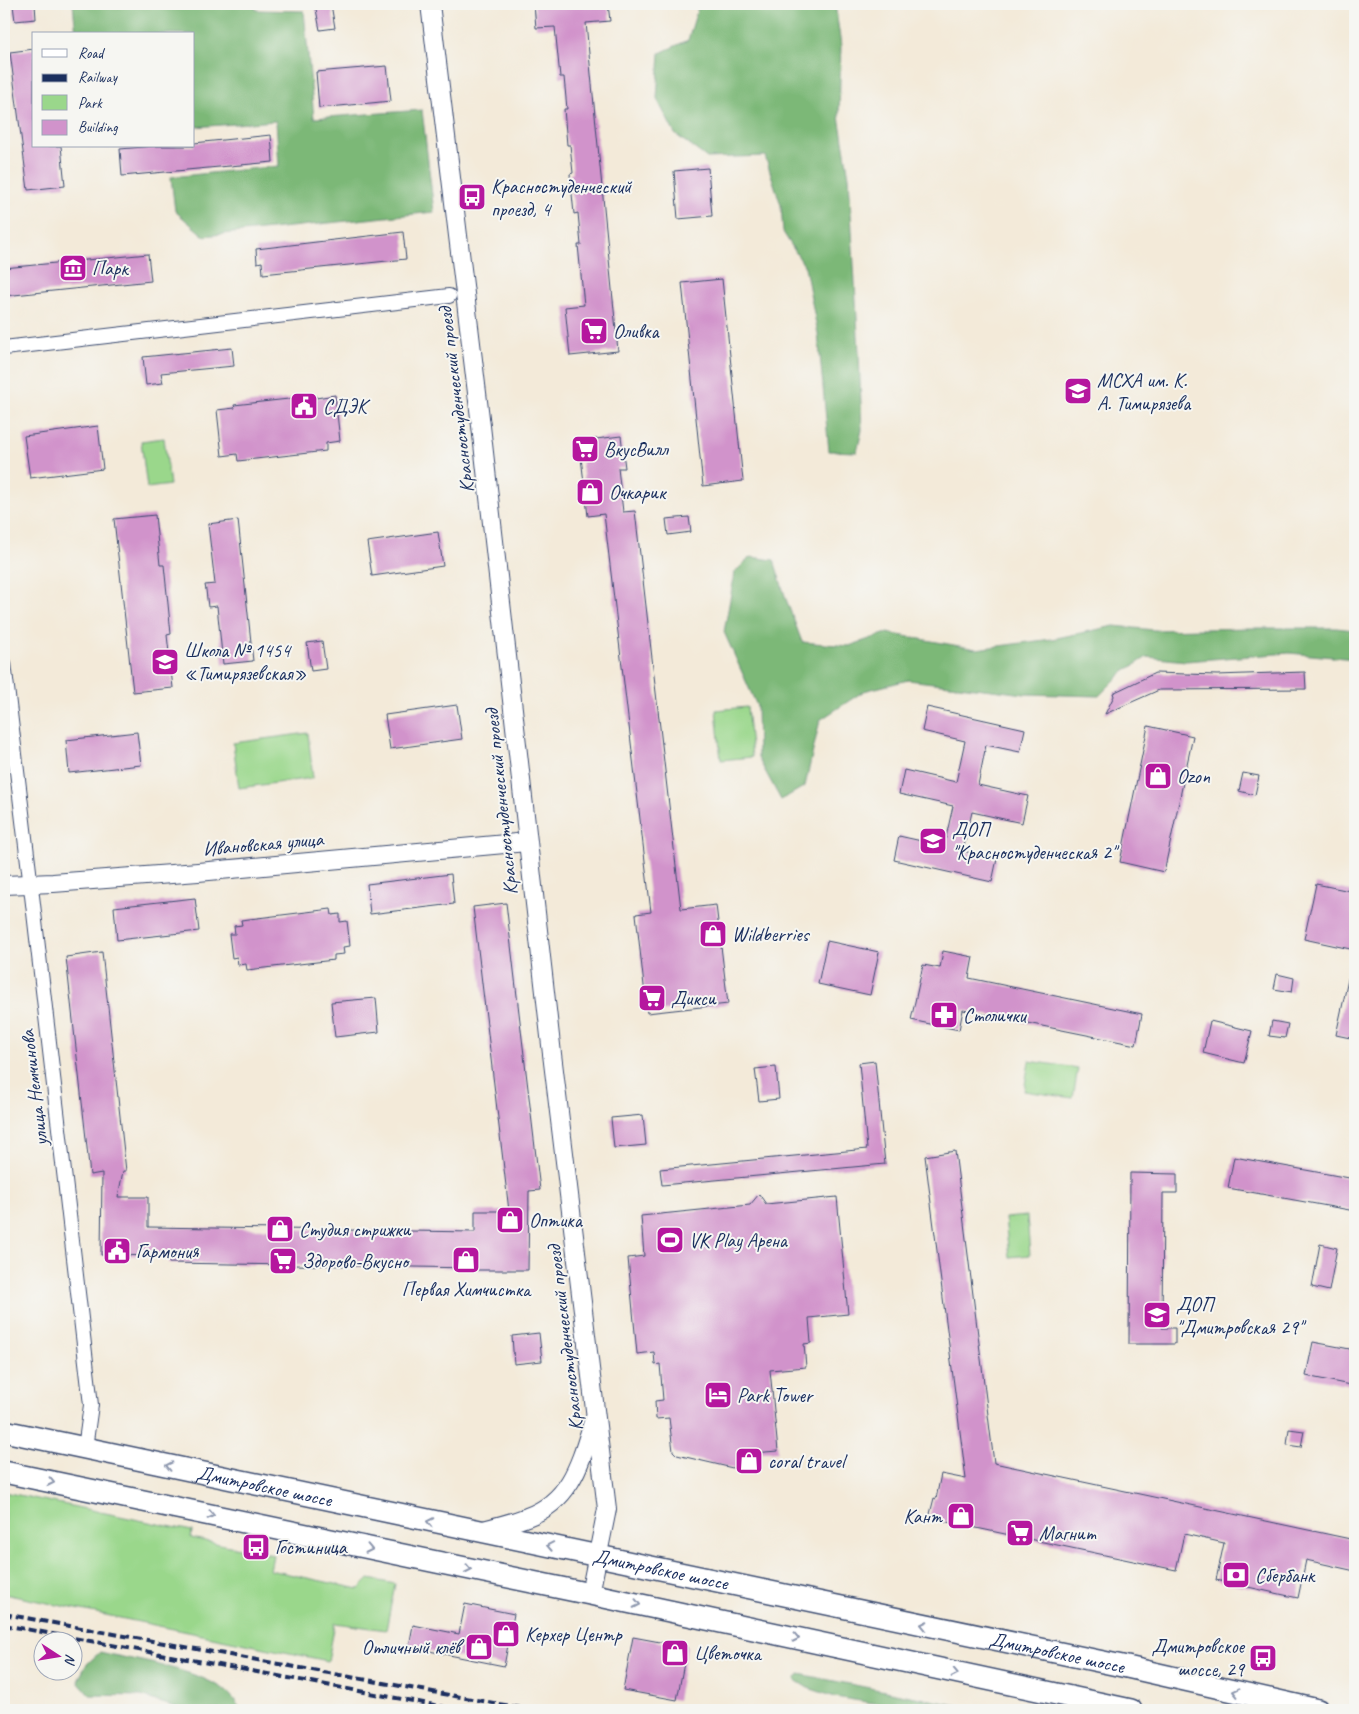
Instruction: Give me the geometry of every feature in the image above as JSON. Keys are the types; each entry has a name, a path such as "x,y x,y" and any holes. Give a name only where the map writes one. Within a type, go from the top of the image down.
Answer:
{"main road":[{"name":"Дмитровское шоссе","path":"4,1431 1127,1667 1318,1710"},
{"name":"Дмитровское шоссе","path":"4,1472 590,1594 1131,1710"}],"street":[{"name":"Красностуденческий проезд","path":"430,4 481,426 527,842 607,1509 590,1594"},
{"path":"4,348 449,296"},
{"name":"улица Немчинова","path":"4,663 91,1405 85,1448"},
{"name":"Ивановская улица","path":"4,885 198,872 527,842"},
{"path":"478,1532 529,1517 557,1500 570,1484 581,1459 596,1414"}],"green space":[{"path":"73,4 255,4 256,10 304,11 314,118 422,110 434,212 204,236 175,211 171,177 279,166 276,121 195,127 195,32 76,32"},
{"path":"699,4 835,4 841,45 839,116 849,177 859,353 862,430 857,452 829,451 818,334 805,267 783,232 781,205 765,156 707,158 675,134 657,99 660,53 688,40"},
{"path":"164,438 170,485 147,488 141,441"},
{"path":"750,557 774,560 802,642 849,646 887,633 976,649 1052,639 1114,626 1154,630 1336,628 1355,630 1355,659 1289,653 1186,661 1147,657 1122,673 1099,696 1025,694 908,680 864,691 820,720 805,786 781,800 758,758 757,706 724,632 735,572"},
{"path":"747,707 752,757 721,760 716,710"},
{"path":"308,733 313,778 239,788 233,743"},
{"path":"1029,1061 1078,1068 1073,1098 1024,1091"},
{"path":"1027,1216 1030,1255 1009,1257 1005,1218"},
{"path":"4,1492 192,1531 191,1538 273,1555 270,1570 359,1589 369,1579 395,1584 386,1630 335,1623 328,1661 4,1594"},
{"path":"100,1652 175,1669 220,1687 227,1692 240,1710 184,1710 141,1696 90,1695 79,1682 82,1682 82,1673 86,1665"},
{"path":"799,1674 981,1710 916,1710 835,1697 808,1688 795,1680"}],"building":[{"path":"35,4 36,19 15,21 13,5"},
{"path":"315,4 331,4 335,28 320,30"},
{"path":"534,4 608,4 610,21 586,23 618,351 570,356 565,307 584,305 578,245 581,245 578,213 574,214 570,174 573,173 570,145 567,145 564,109 567,109 564,77 560,77 555,27 536,28"},
{"path":"32,49 32,148 61,148 65,186 28,190 10,52"},
{"path":"387,66 391,101 319,108 316,72"},
{"path":"271,135 273,162 122,176 120,149 195,148 195,143"},
{"path":"708,168 712,216 678,219 674,171"},
{"path":"403,232 406,259 263,274 262,262 257,263 256,249"},
{"path":"148,254 151,281 4,296 4,268"},
{"path":"722,279 743,481 703,486 682,283"},
{"path":"232,348 234,366 161,373 163,383 146,385 143,357"},
{"path":"335,395 340,441 326,443 326,451 238,461 237,454 222,456 217,410 235,408 234,405"},
{"path":"98,426 103,469 30,478 24,436"},
{"path":"621,436 625,468 618,468 623,512 635,511 681,909 716,905 728,1004 647,1013 636,914 651,912 604,514 588,516 579,441"},
{"path":"155,515 160,565 164,565 171,634 167,635 173,688 133,692 114,519"},
{"path":"689,517 691,532 668,535 666,519"},
{"path":"238,520 253,661 223,664 217,606 208,607 205,585 215,584 208,524"},
{"path":"438,532 443,566 372,576 367,542"},
{"path":"322,641 326,669 311,671 307,643"},
{"path":"1305,672 1306,689 1159,690 1105,714 1114,696 1113,693 1155,673 1217,675"},
{"path":"457,705 462,739 390,749 385,715"},
{"path":"927,707 1025,729 1020,752 986,745 978,785 1028,796 1022,823 972,812 963,851 997,859 992,882 894,860 899,836 944,846 953,806 899,794 904,770 956,782 965,741 922,731"},
{"path":"1148,726 1193,736 1164,872 1120,862"},
{"path":"137,732 141,765 69,773 66,740"},
{"path":"1243,773 1259,776 1255,795 1239,791"},
{"path":"451,874 454,904 370,914 367,884"},
{"path":"1316,884 1355,892 1355,950 1304,939"},
{"path":"195,898 199,931 117,940 114,907"},
{"path":"506,903 540,1190 529,1191 528,1270 169,1263 169,1256 101,1255 102,1173 90,1175 66,957 102,952 126,1171 123,1171 118,1197 148,1197 148,1227 475,1232 475,1211 509,1211 473,907"},
{"path":"331,909 332,915 340,914 340,922 347,921 350,946 343,947 344,954 334,955 334,960 247,970 246,964 238,965 237,957 232,958 229,934 235,934 234,926 242,925 241,920"},
{"path":"827,941 879,952 870,995 818,984"},
{"path":"943,951 973,957 969,978 1142,1014 1136,1045 963,1010 959,1030 911,1020 923,965 940,968"},
{"path":"1277,974 1294,978 1292,992 1274,989"},
{"path":"1349,975 1355,976 1355,1039 1336,1035"},
{"path":"376,998 379,1032 335,1037 331,1002"},
{"path":"1210,1021 1252,1031 1244,1063 1203,1053"},
{"path":"1272,1021 1288,1024 1285,1038 1269,1036"},
{"path":"875,1061 885,1164 662,1185 660,1169 867,1149 859,1063"},
{"path":"776,1067 779,1099 759,1101 755,1069"},
{"path":"643,1115 646,1145 614,1148 611,1118"},
{"path":"955,1151 994,1463 1355,1540 1355,1571 1306,1560 1298,1598 1216,1580 1224,1543 1184,1534 1176,1570 929,1518 934,1498 936,1499 941,1474 966,1479 925,1156"},
{"path":"1234,1157 1355,1179 1355,1211 1228,1188"},
{"path":"1130,1173 1177,1174 1177,1193 1163,1193 1162,1328 1175,1328 1175,1344 1129,1344"},
{"path":"759,1194 766,1204 837,1197 848,1314 809,1318 811,1343 804,1344 806,1367 770,1370 778,1451 752,1453 754,1473 677,1455 673,1451 669,1418 656,1419 655,1401 663,1400 660,1364 655,1365 654,1352 637,1354 628,1258 644,1256 641,1216 750,1205"},
{"path":"1320,1244 1337,1248 1329,1291 1312,1287"},
{"path":"539,1333 542,1361 514,1364 512,1336"},
{"path":"1313,1342 1355,1350 1355,1386 1306,1376"},
{"path":"1289,1429 1304,1431 1301,1447 1287,1445"},
{"path":"465,1604 514,1614 504,1666 409,1647 413,1625 459,1634"},
{"path":"633,1637 687,1647 677,1700 623,1690"}],"railway":[{"path":"4,1614 532,1710"},
{"path":"4,1625 461,1710"}],"place":[{"name":"Красностуденческий проезд, 4","path":"472,197"},
{"name":"Парк","path":"73,268"},
{"name":"Оливка","path":"594,331"},
{"name":"МСХА им. К. А. Тимирязева","path":"1078,391"},
{"name":"СДЭК","path":"304,406"},
{"name":"ВкусВилл","path":"585,449"},
{"name":"Очкарик","path":"590,492"},
{"name":"Школа № 1454 «Тимирязевская»","path":"165,662"},
{"name":"Ozon","path":"1158,776"},
{"name":"ДОП \"Красностуденческая 2\"","path":"933,841"},
{"name":"Wildberries","path":"713,934"},
{"name":"Дикси","path":"652,998"},
{"name":"Столички","path":"944,1015"},
{"name":"Оптика","path":"510,1220"},
{"name":"Студия стрижки","path":"280,1229"},
{"name":"VK Play Арена","path":"670,1240"},
{"name":"Гармония","path":"117,1251"},
{"name":"Первая Химчистка","path":"466,1260"},
{"name":"Здорово-Вкусно","path":"283,1261"},
{"name":"ДОП \"Дмитровская 29\"","path":"1157,1315"},
{"name":"Park Tower","path":"718,1395"},
{"name":"coral travel","path":"749,1461"},
{"name":"Кант","path":"961,1516"},
{"name":"Магнит","path":"1020,1533"},
{"name":"Гостиница","path":"256,1547"},
{"name":"Сбербанк","path":"1236,1575"},
{"name":"Керхер Центр","path":"506,1634"},
{"name":"Отличный клёв","path":"479,1647"},
{"name":"Цветочка","path":"675,1653"},
{"name":"Дмитровское шоссе, 29","path":"1263,1658"}]}
